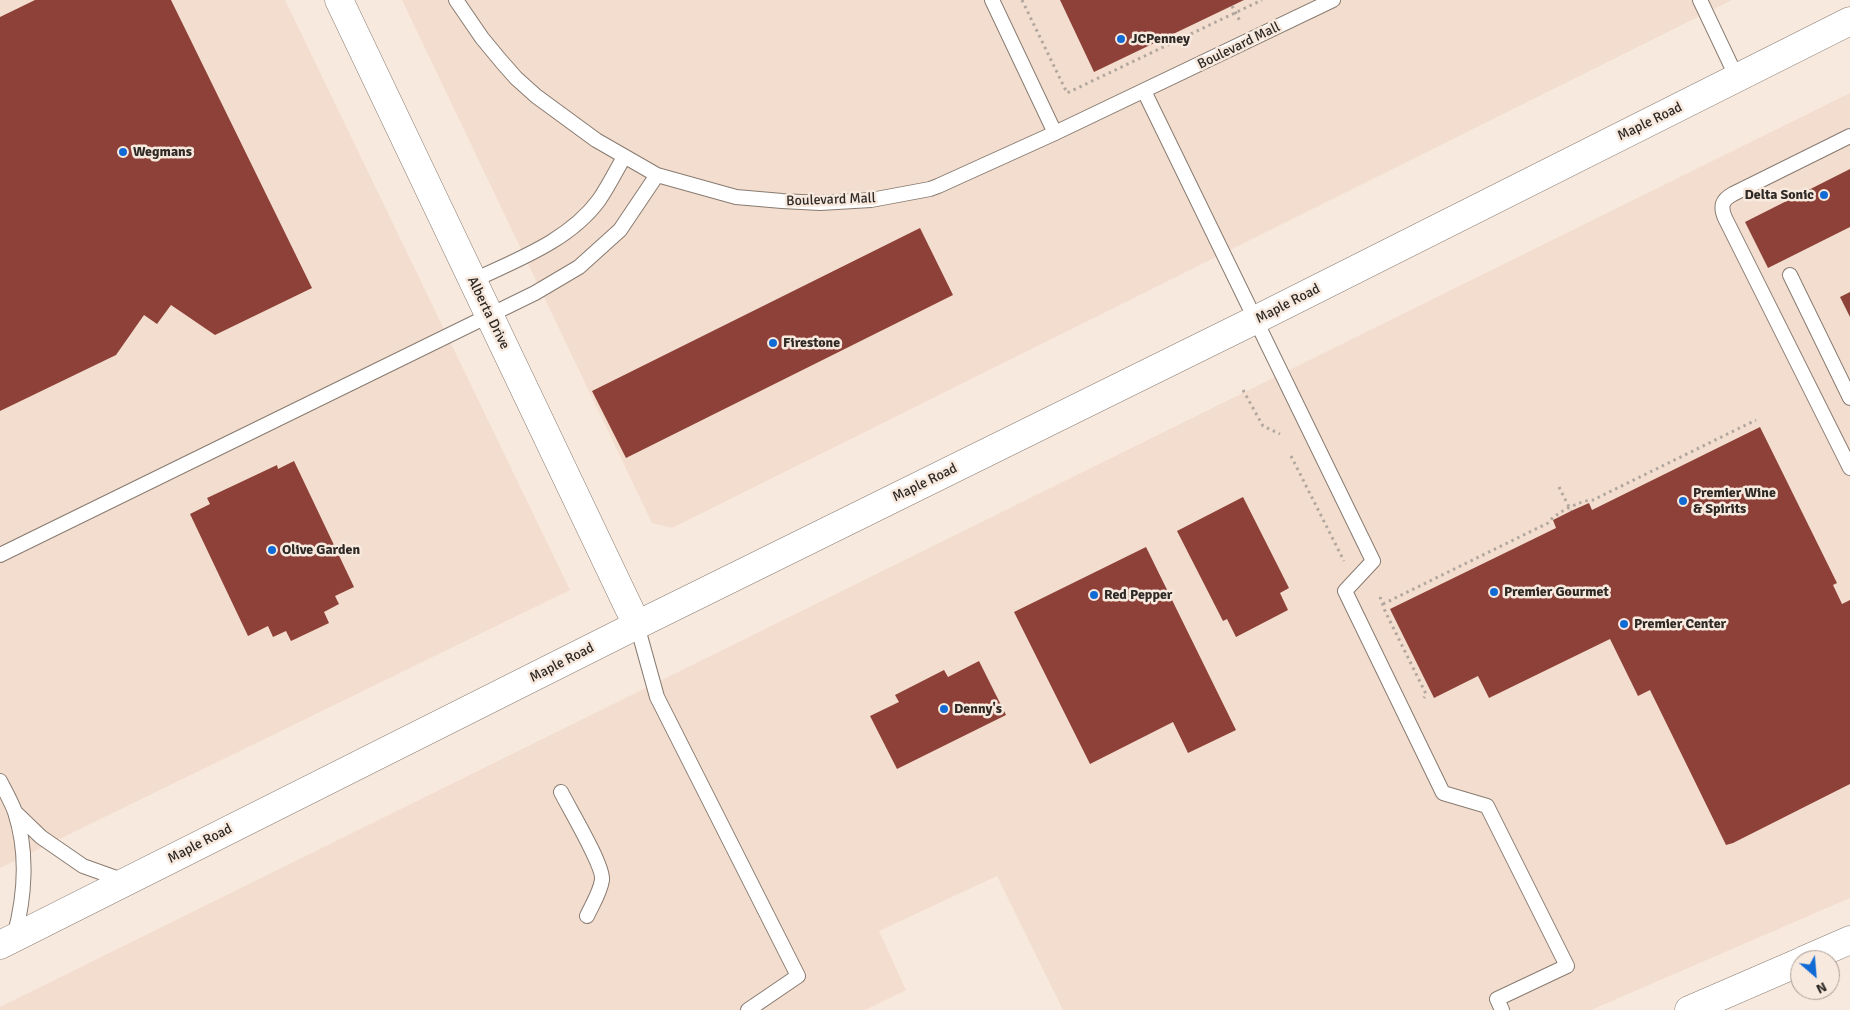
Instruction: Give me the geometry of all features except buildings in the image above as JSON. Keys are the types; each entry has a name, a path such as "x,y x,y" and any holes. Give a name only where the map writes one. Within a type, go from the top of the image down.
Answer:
{"main road":[{"name":"Alberta Drive","path":"339,0 637,625"},
{"name":"Maple Road","path":"7,941 1850,21"},
{"path":"1827,950 1850,940"},
{"path":"1698,1008 1790,967"}],"lane":[{"name":"Boulevard Mall","path":"456,0 482,38 516,78 556,111 596,140 657,175 736,197 782,202 871,200 930,189 969,174 1333,0"},
{"path":"992,0 1055,133"},
{"path":"1700,0 1737,78"},
{"path":"1144,91 1373,561 1345,591 1443,793 1487,806 1567,966 1497,999 1502,1010"},
{"path":"1850,136 1733,194 1726,198 1722,204 1724,218 1850,468"},
{"path":"472,281 554,241 582,219 598,201 624,157"},
{"path":"0,555 535,293 579,267 620,230 657,175"},
{"path":"1790,275 1850,398"},
{"path":"637,625 657,697 798,976 748,1010"},
{"path":"0,781 15,812 22,846 23,898 7,941"},
{"path":"561,792 598,866 602,879 587,916"},
{"path":"15,812 41,837 84,866 127,881"}],"path":[{"path":"1022,0 1067,93 1262,0"},
{"path":"1232,6 1240,20"},
{"path":"1243,390 1263,426 1270,431 1280,434"},
{"path":"1383,604 1548,523 1552,517 1570,510 1585,500 1593,500 1756,420"},
{"path":"1291,456 1346,566"},
{"path":"1559,487 1570,510"},
{"path":"1380,597 1426,694 1424,698"}],"shaded area":[{"path":"0,0 285,0 570,590 0,868"},
{"path":"402,0 1732,0 672,528 652,523"},
{"path":"1850,93 1850,898 1591,1010 1063,1010 997,876 879,931 906,990 865,1010 0,1010 0,1007"}],"place":[{"name":"JCPenney","path":"1121,39"},
{"name":"Wegmans","path":"123,152"},
{"name":"Delta Sonic","path":"1824,195"},
{"name":"Firestone","path":"773,343"},
{"name":"Premier Wine & Spirits","path":"1683,501"},
{"name":"Olive Garden","path":"272,550"},
{"name":"Premier Gourmet","path":"1494,592"},
{"name":"Red Pepper","path":"1094,595"},
{"name":"Premier Center","path":"1624,624"},
{"name":"Denny's","path":"944,709"}]}
